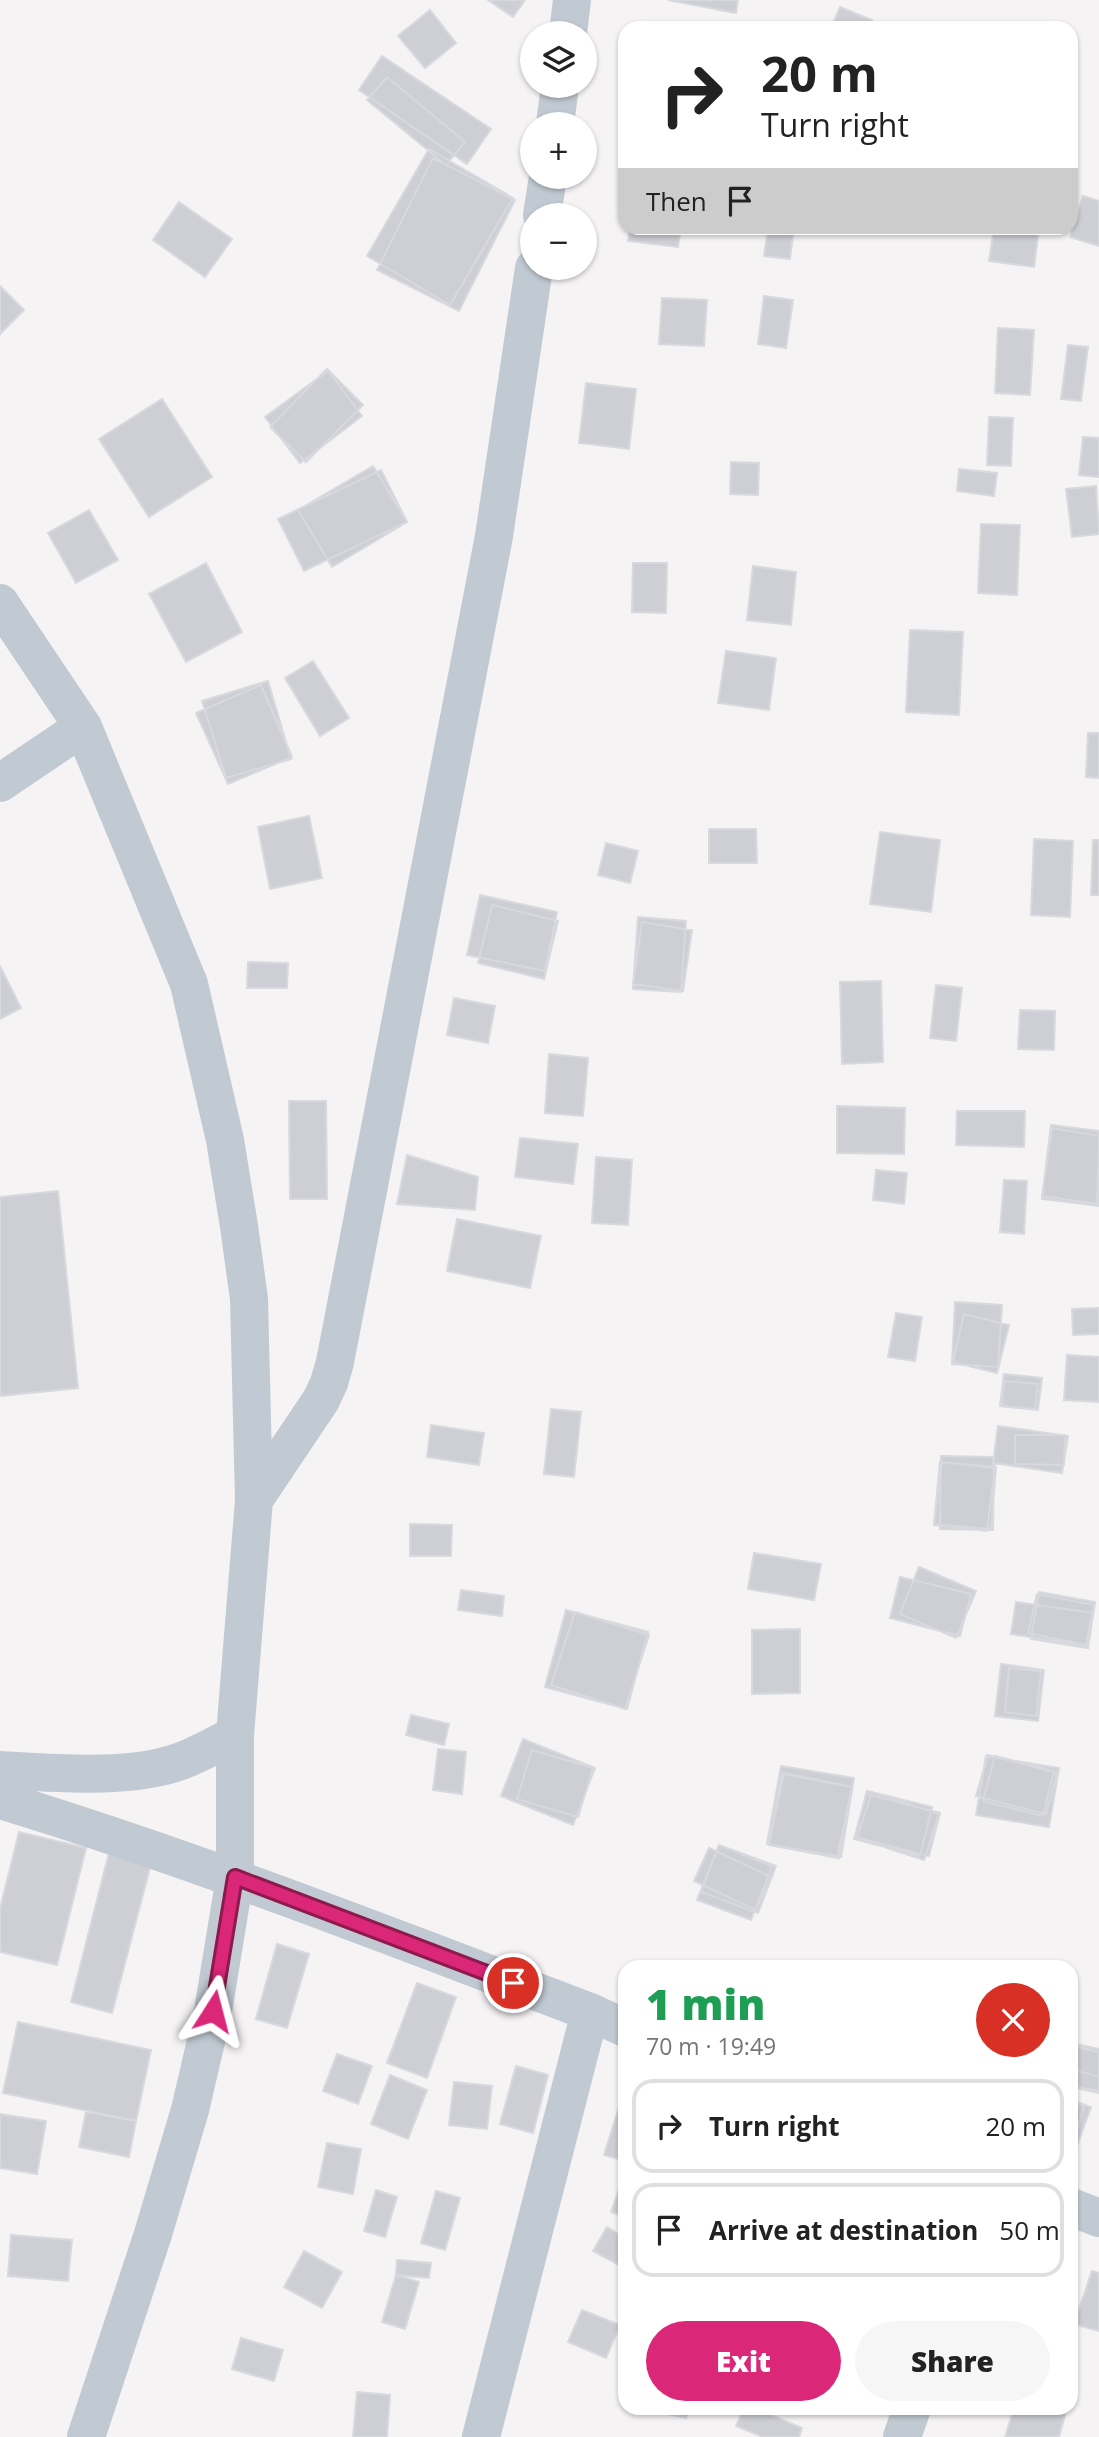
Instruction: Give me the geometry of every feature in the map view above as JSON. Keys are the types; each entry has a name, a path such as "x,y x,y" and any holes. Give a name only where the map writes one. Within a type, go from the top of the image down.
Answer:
{"street":[{"path":"569,21 572,0"},
{"path":"254,1500 321,1400 334,1362 494,536 532,280"},
{"path":"0,603 83,727 189,984 225,1140 249,1299 254,1500 235,1735 235,1877 213,2011 190,2110 86,2437"},
{"path":"0,783 83,727"},
{"path":"0,1770 49,1773 138,1772 181,1761 235,1735"},
{"path":"0,1800 235,1877 618,2025"},
{"path":"481,2437 590,2012"},
{"path":"1078,2210 1099,2218"},
{"path":"902,2437 910,2415"}],"building":[{"path":"488,0 525,0 513,17"},
{"path":"668,0 738,0 736,13"},
{"path":"840,7 872,20 872,21 834,21"},
{"path":"430,10 456,43 425,68 398,36"},
{"path":"382,56 491,129 467,164 359,90"},
{"path":"387,77 465,142 446,165 367,100"},
{"path":"429,149 513,198 450,305 367,256"},
{"path":"433,158 515,200 459,311 377,270"},
{"path":"1083,196 1099,201 1099,246 1070,237 1078,235 1078,212"},
{"path":"179,202 232,239 205,277 153,240"},
{"path":"629,235 680,235 678,247 628,241"},
{"path":"767,235 793,235 790,259 764,256"},
{"path":"993,235 1038,235 1034,267 989,261"},
{"path":"0,286 24,310 0,334"},
{"path":"764,296 793,300 786,348 758,344"},
{"path":"662,298 707,300 704,346 659,344"},
{"path":"998,328 1034,330 1030,395 995,393"},
{"path":"1068,345 1088,347 1081,401 1061,399"},
{"path":"327,369 363,405 306,462 270,427"},
{"path":"328,371 362,416 300,463 265,417"},
{"path":"586,383 636,389 629,449 579,443"},
{"path":"162,399 212,477 149,517 99,439"},
{"path":"989,417 1013,418 1011,466 987,465"},
{"path":"1083,437 1099,438 1099,477 1079,475"},
{"path":"731,462 759,463 758,495 730,494"},
{"path":"373,466 407,522 332,567 298,510"},
{"path":"959,469 997,473 994,496 957,491"},
{"path":"381,470 407,522 304,571 278,519"},
{"path":"1096,486 1099,534 1072,537 1066,489"},
{"path":"89,510 118,560 76,583 48,533"},
{"path":"981,524 1020,525 1017,595 978,593"},
{"path":"206,563 242,632 186,662 149,594"},
{"path":"633,563 667,563 666,613 632,612"},
{"path":"753,566 796,572 791,625 747,620"},
{"path":"910,630 963,632 959,715 906,712"},
{"path":"726,651 776,658 769,710 718,703"},
{"path":"313,661 349,718 320,736 285,678"},
{"path":"268,681 291,759 226,778 202,701"},
{"path":"261,685 292,757 228,784 196,713"},
{"path":"1088,733 1099,733 1099,778 1086,777"},
{"path":"309,816 322,878 270,889 258,827"},
{"path":"709,829 756,829 757,863 709,863"},
{"path":"880,832 940,840 931,912 870,904"},
{"path":"1034,839 1073,841 1070,917 1031,915"},
{"path":"1093,840 1099,840 1099,895 1091,895"},
{"path":"606,843 638,851 630,883 598,875"},
{"path":"480,895 557,912 545,971 467,955"},
{"path":"492,905 558,921 544,979 478,963"},
{"path":"638,917 686,921 681,992 633,989"},
{"path":"642,922 692,930 683,991 633,984"},
{"path":"248,962 288,963 287,988 247,988"},
{"path":"0,966 21,1008 0,1019"},
{"path":"881,981 883,1062 842,1064 840,982"},
{"path":"936,985 962,988 956,1041 930,1038"},
{"path":"454,998 495,1006 488,1043 447,1035"},
{"path":"1020,1010 1055,1011 1054,1050 1018,1049"},
{"path":"549,1054 588,1058 583,1116 545,1113"},
{"path":"289,1101 326,1101 327,1199 290,1199"},
{"path":"837,1106 905,1108 904,1154 837,1153"},
{"path":"957,1111 1025,1111 1024,1147 956,1145"},
{"path":"1051,1125 1099,1131 1099,1206 1042,1199"},
{"path":"1052,1128 1099,1136 1097,1204 1042,1196"},
{"path":"520,1138 578,1144 573,1184 515,1177"},
{"path":"407,1155 478,1177 475,1210 397,1204"},
{"path":"596,1157 632,1160 628,1225 592,1223"},
{"path":"876,1170 907,1173 904,1204 873,1200"},
{"path":"1004,1180 1027,1181 1024,1234 1000,1232"},
{"path":"58,1191 78,1388 0,1396 0,1197"},
{"path":"457,1219 541,1236 530,1288 447,1271"},
{"path":"955,1302 1002,1305 998,1367 952,1364"},
{"path":"1099,1308 1099,1334 1073,1335 1072,1309"},
{"path":"896,1313 922,1317 915,1361 888,1357"},
{"path":"964,1314 1009,1325 997,1373 953,1362"},
{"path":"1067,1355 1099,1357 1099,1402 1064,1400"},
{"path":"1004,1374 1042,1378 1038,1410 1000,1406"},
{"path":"1004,1381 1038,1384 1035,1409 1002,1406"},
{"path":"551,1409 581,1412 574,1477 544,1474"},
{"path":"431,1425 484,1433 479,1465 427,1457"},
{"path":"998,1426 1068,1436 1062,1473 993,1463"},
{"path":"1015,1435 1065,1435 1064,1465 1015,1464"},
{"path":"941,1456 994,1457 993,1530 940,1529"},
{"path":"940,1462 996,1467 991,1529 934,1524"},
{"path":"942,1462 995,1468 987,1531 934,1525"},
{"path":"410,1524 452,1525 451,1556 410,1556"},
{"path":"754,1553 821,1564 814,1600 748,1589"},
{"path":"919,1567 976,1591 956,1638 900,1614"},
{"path":"900,1577 971,1594 960,1636 890,1618"},
{"path":"461,1590 504,1596 502,1616 458,1610"},
{"path":"1039,1592 1095,1602 1088,1648 1031,1639"},
{"path":"1037,1594 1094,1605 1086,1645 1028,1633"},
{"path":"1016,1602 1093,1613 1088,1646 1011,1634"},
{"path":"566,1610 648,1632 627,1709 545,1687"},
{"path":"575,1612 649,1635 625,1709 551,1685"},
{"path":"800,1629 800,1693 752,1694 752,1630"},
{"path":"1001,1664 1044,1670 1038,1721 995,1716"},
{"path":"1009,1668 1041,1671 1036,1716 1005,1712"},
{"path":"411,1715 449,1724 444,1745 406,1735"},
{"path":"523,1739 595,1768 573,1825 501,1796"},
{"path":"438,1749 466,1752 462,1794 433,1790"},
{"path":"532,1750 593,1768 578,1817 517,1799"},
{"path":"988,1755 1057,1773 1046,1814 976,1796"},
{"path":"986,1756 1059,1768 1049,1827 976,1815"},
{"path":"995,1756 1054,1771 1043,1816 983,1801"},
{"path":"781,1766 854,1778 841,1857 767,1844"},
{"path":"784,1773 852,1787 837,1858 769,1844"},
{"path":"782,1774 852,1787 839,1858 769,1845"},
{"path":"867,1791 932,1807 920,1856 854,1839"},
{"path":"872,1792 939,1814 924,1860 857,1838"},
{"path":"866,1794 940,1813 929,1856 855,1837"},
{"path":"19,1832 86,1848 57,1965 0,1952 0,1909"},
{"path":"719,1845 776,1866 758,1913 701,1892"},
{"path":"719,1845 772,1866 751,1920 697,1900"},
{"path":"709,1848 771,1877 756,1910 694,1881"},
{"path":"110,1849 152,1860 112,2013 71,2002"},
{"path":"277,1944 309,1954 287,2028 256,2019"},
{"path":"417,1983 456,1997 427,2078 387,2063"},
{"path":"18,2022 151,2050 136,2121 3,2093"},
{"path":"1078,2044 1099,2049 1099,2093 1078,2088"},
{"path":"1078,2047 1099,2052 1099,2077 1078,2071"},
{"path":"1078,2048 1099,2052 1099,2091 1078,2087"},
{"path":"337,2054 372,2066 358,2104 323,2091"},
{"path":"516,2066 548,2075 533,2133 500,2124"},
{"path":"390,2075 427,2090 408,2139 371,2124"},
{"path":"454,2082 492,2086 487,2129 449,2125"},
{"path":"1078,2102 1091,2107 1078,2143"},
{"path":"1078,2104 1084,2106 1078,2127"},
{"path":"618,2110 618,2159 604,2155"},
{"path":"86,2112 136,2121 129,2157 79,2147"},
{"path":"0,2114 46,2121 37,2174 0,2168"},
{"path":"327,2143 361,2149 353,2194 318,2187"},
{"path":"376,2190 397,2197 385,2237 364,2231"},
{"path":"436,2191 460,2198 445,2250 421,2243"},
{"path":"618,2193 618,2214 611,2212"},
{"path":"607,2227 618,2234 618,2264 593,2251"},
{"path":"11,2235 72,2240 68,2281 8,2276"},
{"path":"304,2251 342,2272 322,2308 284,2287"},
{"path":"397,2260 431,2263 429,2278 396,2275"},
{"path":"1092,2271 1099,2273 1099,2331 1078,2325 1078,2312"},
{"path":"396,2275 419,2282 405,2329 382,2322"},
{"path":"582,2310 618,2324 606,2358 568,2342"},
{"path":"241,2338 283,2350 274,2381 232,2369"},
{"path":"357,2392 390,2395 387,2437 353,2437"},
{"path":"741,2415 771,2415 802,2428 799,2437 763,2437 736,2426"},
{"path":"1012,2415 1065,2415 1059,2437 1005,2437"}],"route":[{"path":"213,2011 235,1877 513,1983"}]}
